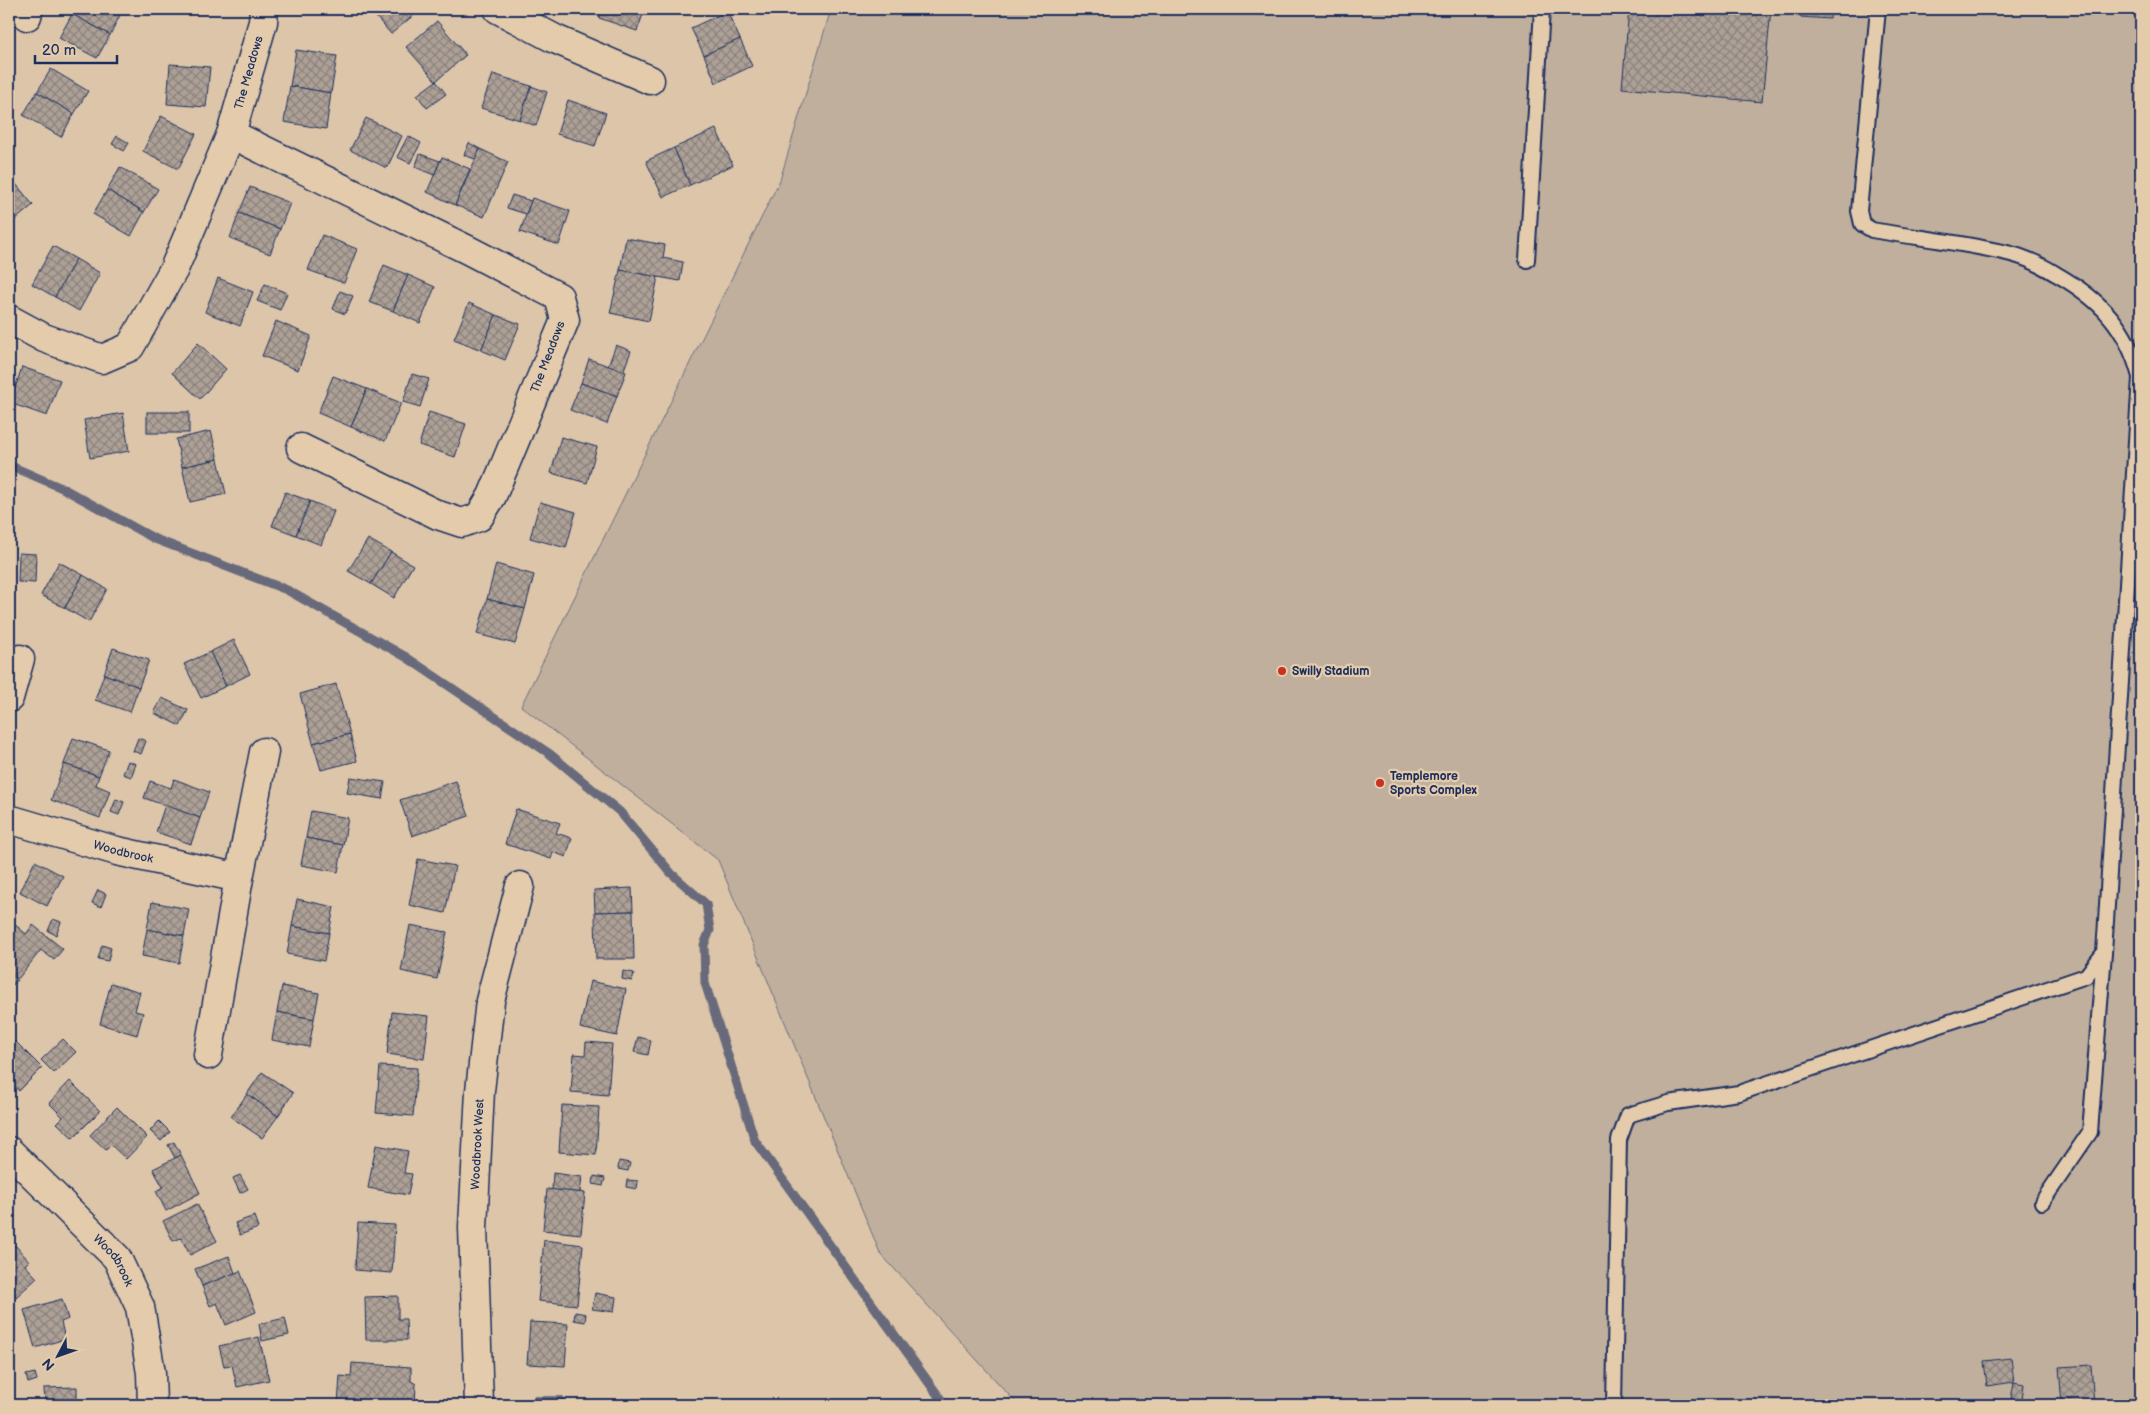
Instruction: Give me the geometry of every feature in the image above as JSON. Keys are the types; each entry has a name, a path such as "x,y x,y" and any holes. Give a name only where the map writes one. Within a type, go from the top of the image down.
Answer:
{"street":[{"name":"The Meadows","path":"9,318 44,338 102,360 130,347 174,269 231,134 263,22 264,9"},
{"path":"498,9 555,39 650,80"},
{"name":"The Meadows","path":"231,134 559,296 565,320 492,496 480,517 462,523 438,514 301,448"},
{"path":"9,698 20,659"},
{"path":"208,1055 239,878 264,752"},
{"name":"Woodbrook","path":"9,818 117,852 239,878"},
{"name":"Woodbrook West","path":"478,1405 474,1227 480,1092 490,1001 520,886"},
{"name":"Woodbrook","path":"9,1151 117,1258 140,1307 151,1372 152,1405"}],"lane":[{"path":"1527,260 1542,9"},
{"path":"1878,9 1860,211 1862,224 1872,230 2013,255 2045,268 2075,285 2102,306 2122,331 2134,354 2140,377 2104,953 2090,1132 2042,1202"},
{"path":"1614,1405 1619,1140 1628,1114 1668,1103 1739,1093 2086,976 2104,953"}],"shaded area":[{"name":"Templemore Sports Complex","path":"831,9 2141,9 2141,1405 1018,1405 880,1253 718,860 521,706 780,180"}],"building":[{"path":"75,9 119,9 122,11 110,35 72,14"},
{"path":"369,9 421,9 391,34"},
{"path":"602,9 645,9 637,31 599,18"},
{"path":"1629,9 1771,9 1762,102 1622,88"},
{"path":"1801,9 1831,9 1830,19 1800,17"},
{"path":"727,11 740,39 704,55 691,28"},
{"path":"72,14 110,35 97,58 59,38"},
{"path":"437,21 466,55 436,81 406,47"},
{"path":"740,39 752,66 716,83 704,55"},
{"path":"296,50 337,56 331,93 290,86"},
{"path":"170,64 210,67 206,107 167,104"},
{"path":"51,69 88,91 74,114 37,92"},
{"path":"493,74 531,86 520,120 481,108"},
{"path":"436,81 446,94 427,108 417,95"},
{"path":"290,86 331,93 326,129 284,122"},
{"path":"531,86 547,92 536,126 520,120"},
{"path":"37,92 74,114 61,137 23,115"},
{"path":"568,100 606,113 595,146 557,134"},
{"path":"161,116 196,134 178,169 143,151"},
{"path":"366,118 402,136 387,168 350,150"},
{"path":"716,129 733,165 690,185 674,148"},
{"path":"117,136 129,143 124,151 112,144"},
{"path":"408,136 421,143 410,163 397,157"},
{"path":"469,143 480,149 475,159 464,155"},
{"path":"674,148 690,185 663,197 646,161"},
{"path":"480,149 508,162 484,217 455,205"},
{"path":"420,154 440,161 434,175 415,167"},
{"path":"442,157 470,169 455,205 427,192"},
{"path":"120,167 158,189 144,212 107,190"},
{"path":"9,175 16,184 9,190"},
{"path":"16,184 33,205 9,225 9,190"},
{"path":"250,187 290,203 280,229 239,213"},
{"path":"107,190 144,212 131,236 93,214"},
{"path":"512,195 531,201 526,214 507,208"},
{"path":"532,198 570,211 559,245 520,232"},
{"path":"239,213 280,229 270,254 230,238"},
{"path":"322,235 357,249 344,283 308,270"},
{"path":"626,238 665,245 663,258 683,262 680,281 620,270"},
{"path":"53,246 76,259 55,297 32,284"},
{"path":"76,259 100,273 79,311 55,297"},
{"path":"384,265 408,275 393,311 369,302"},
{"path":"620,270 658,277 649,321 610,313"},
{"path":"408,275 435,287 420,323 393,311"},
{"path":"218,278 253,292 240,326 205,312"},
{"path":"265,284 287,293 280,310 257,301"},
{"path":"340,291 353,296 345,314 333,309"},
{"path":"469,303 496,315 481,350 454,339"},
{"path":"496,315 520,324 505,360 481,350"},
{"path":"276,321 311,336 298,370 262,356"},
{"path":"198,343 226,369 200,399 172,373"},
{"path":"616,345 631,351 623,372 608,366"},
{"path":"589,359 626,372 617,396 581,383"},
{"path":"22,367 60,380 47,416 10,403"},
{"path":"412,374 429,379 420,407 403,402"},
{"path":"333,376 367,389 351,427 318,413"},
{"path":"581,383 617,396 607,424 570,410"},
{"path":"367,389 401,403 385,441 351,427"},
{"path":"147,412 189,412 189,433 147,433"},
{"path":"429,412 466,424 455,457 419,445"},
{"path":"123,413 129,451 90,458 84,420"},
{"path":"211,431 218,459 182,467 176,439"},
{"path":"561,437 597,447 587,483 551,473"},
{"path":"218,459 226,494 190,502 182,467"},
{"path":"285,492 310,501 296,535 272,526"},
{"path":"310,501 334,511 321,545 296,535"},
{"path":"540,502 576,512 566,548 530,538"},
{"path":"368,539 391,552 371,584 348,571"},
{"path":"391,552 413,565 394,598 371,584"},
{"path":"19,553 36,554 35,583 18,582"},
{"path":"59,562 83,575 65,608 41,595"},
{"path":"496,564 534,575 525,609 487,599"},
{"path":"83,575 107,589 89,622 65,608"},
{"path":"487,599 525,609 515,644 477,634"},
{"path":"234,640 250,674 226,686 210,652"},
{"path":"113,648 149,660 139,687 104,674"},
{"path":"210,652 226,686 201,698 184,664"},
{"path":"104,674 139,687 130,712 95,700"},
{"path":"336,684 350,734 313,743 300,694"},
{"path":"162,698 188,710 180,726 154,713"},
{"path":"350,734 357,761 321,770 313,743"},
{"path":"73,738 109,750 99,776 64,764"},
{"path":"138,738 146,741 141,754 133,751"},
{"path":"128,761 136,764 131,777 123,774"},
{"path":"64,764 99,776 96,785 110,791 100,818 51,800"},
{"path":"350,777 385,782 382,799 347,793"},
{"path":"174,779 209,792 200,818 144,798 150,781 171,788"},
{"path":"456,781 469,816 412,836 400,800"},
{"path":"116,799 124,802 119,815 111,812"},
{"path":"165,805 200,818 191,844 156,832"},
{"path":"516,809 560,823 556,833 572,838 566,857 553,852 551,859 505,844"},
{"path":"311,811 348,818 343,845 306,838"},
{"path":"306,838 343,845 338,872 301,865"},
{"path":"418,859 455,866 445,913 409,905"},
{"path":"35,861 63,876 47,906 20,892"},
{"path":"632,888 633,911 595,912 594,890"},
{"path":"98,890 106,894 101,907 92,903"},
{"path":"297,899 334,907 329,933 292,926"},
{"path":"152,902 189,909 184,936 147,929"},
{"path":"633,911 634,959 596,959 595,912"},
{"path":"53,919 61,922 56,935 48,931"},
{"path":"12,922 26,934 33,925 63,949 54,960 41,950 13,985 9,981 9,926"},
{"path":"410,925 447,932 437,979 401,971"},
{"path":"292,926 329,933 324,961 287,954"},
{"path":"147,929 184,936 179,963 142,956"},
{"path":"102,945 111,948 108,961 98,959"},
{"path":"623,971 634,973 632,981 622,979"},
{"path":"590,981 626,989 617,1036 580,1028"},
{"path":"111,983 140,992 135,1011 143,1013 137,1035 100,1024"},
{"path":"282,986 319,993 314,1019 277,1012"},
{"path":"277,1012 314,1019 309,1047 272,1040"},
{"path":"392,1012 429,1016 424,1059 387,1054"},
{"path":"638,1037 651,1040 648,1055 634,1052"},
{"path":"63,1039 76,1052 54,1073 41,1060"},
{"path":"15,1041 42,1068 19,1091 9,1080 9,1047"},
{"path":"586,1042 612,1044 608,1095 571,1092 574,1054 585,1055"},
{"path":"380,1066 417,1068 413,1116 376,1113"},
{"path":"262,1072 293,1093 278,1116 247,1094"},
{"path":"70,1081 100,1111 73,1138 57,1123 63,1117 49,1103"},
{"path":"247,1094 278,1116 262,1138 231,1117"},
{"path":"562,1105 599,1107 596,1155 559,1152"},
{"path":"117,1107 147,1137 126,1159 111,1145 106,1150 90,1135"},
{"path":"159,1121 170,1132 161,1141 150,1131"},
{"path":"174,1142 181,1155 175,1158 168,1145"},
{"path":"376,1145 408,1151 404,1173 412,1174 408,1195 368,1188"},
{"path":"181,1155 200,1193 166,1211 156,1191 163,1187 153,1169"},
{"path":"619,1161 630,1163 628,1171 618,1169"},
{"path":"553,1173 582,1177 580,1193 552,1190"},
{"path":"240,1175 248,1189 240,1193 233,1178"},
{"path":"594,1176 605,1178 603,1186 593,1184"},
{"path":"627,1180 638,1181 637,1189 626,1187"},
{"path":"547,1189 585,1193 581,1234 543,1230"},
{"path":"197,1204 217,1241 190,1255 181,1238 173,1241 163,1221"},
{"path":"254,1216 258,1228 240,1235 235,1223"},
{"path":"358,1223 395,1225 392,1273 355,1270"},
{"path":"544,1240 583,1245 577,1305 538,1301"},
{"path":"15,1245 29,1261 25,1265 37,1278 16,1297 9,1289 9,1251"},
{"path":"229,1256 235,1273 202,1286 195,1269"},
{"path":"240,1271 256,1312 226,1325 217,1303 210,1306 202,1286"},
{"path":"595,1293 616,1297 614,1312 592,1309"},
{"path":"398,1296 398,1319 406,1319 407,1340 366,1340 365,1297"},
{"path":"62,1299 68,1319 61,1322 65,1339 35,1348 24,1310"},
{"path":"575,1312 586,1314 585,1322 574,1320"},
{"path":"285,1318 289,1335 262,1341 259,1324"},
{"path":"530,1322 568,1324 565,1366 527,1364"},
{"path":"259,1337 269,1380 237,1387 232,1365 224,1366 219,1346"},
{"path":"2011,1358 2014,1382 1987,1386 1984,1361"},
{"path":"352,1363 411,1367 411,1381 416,1384 415,1405 338,1405 340,1376 351,1377"},
{"path":"2091,1365 2094,1405 2062,1405 2059,1367"},
{"path":"35,1373 37,1380 28,1383 26,1375"},
{"path":"2014,1382 2024,1384 2022,1400 2011,1399"},
{"path":"77,1387 77,1405 45,1405 44,1388"},
{"path":"534,1397 563,1397 563,1405 534,1405"}],"waterway":[{"path":"9,465 64,489 155,539 287,590 406,657 550,754 620,812 671,873 706,904 710,930 704,945 705,983 755,1141 945,1405"}],"place":[{"name":"Swilly Stadium","path":"1282,671"},
{"name":"Templemore Sports Complex","path":"1380,783"}]}
